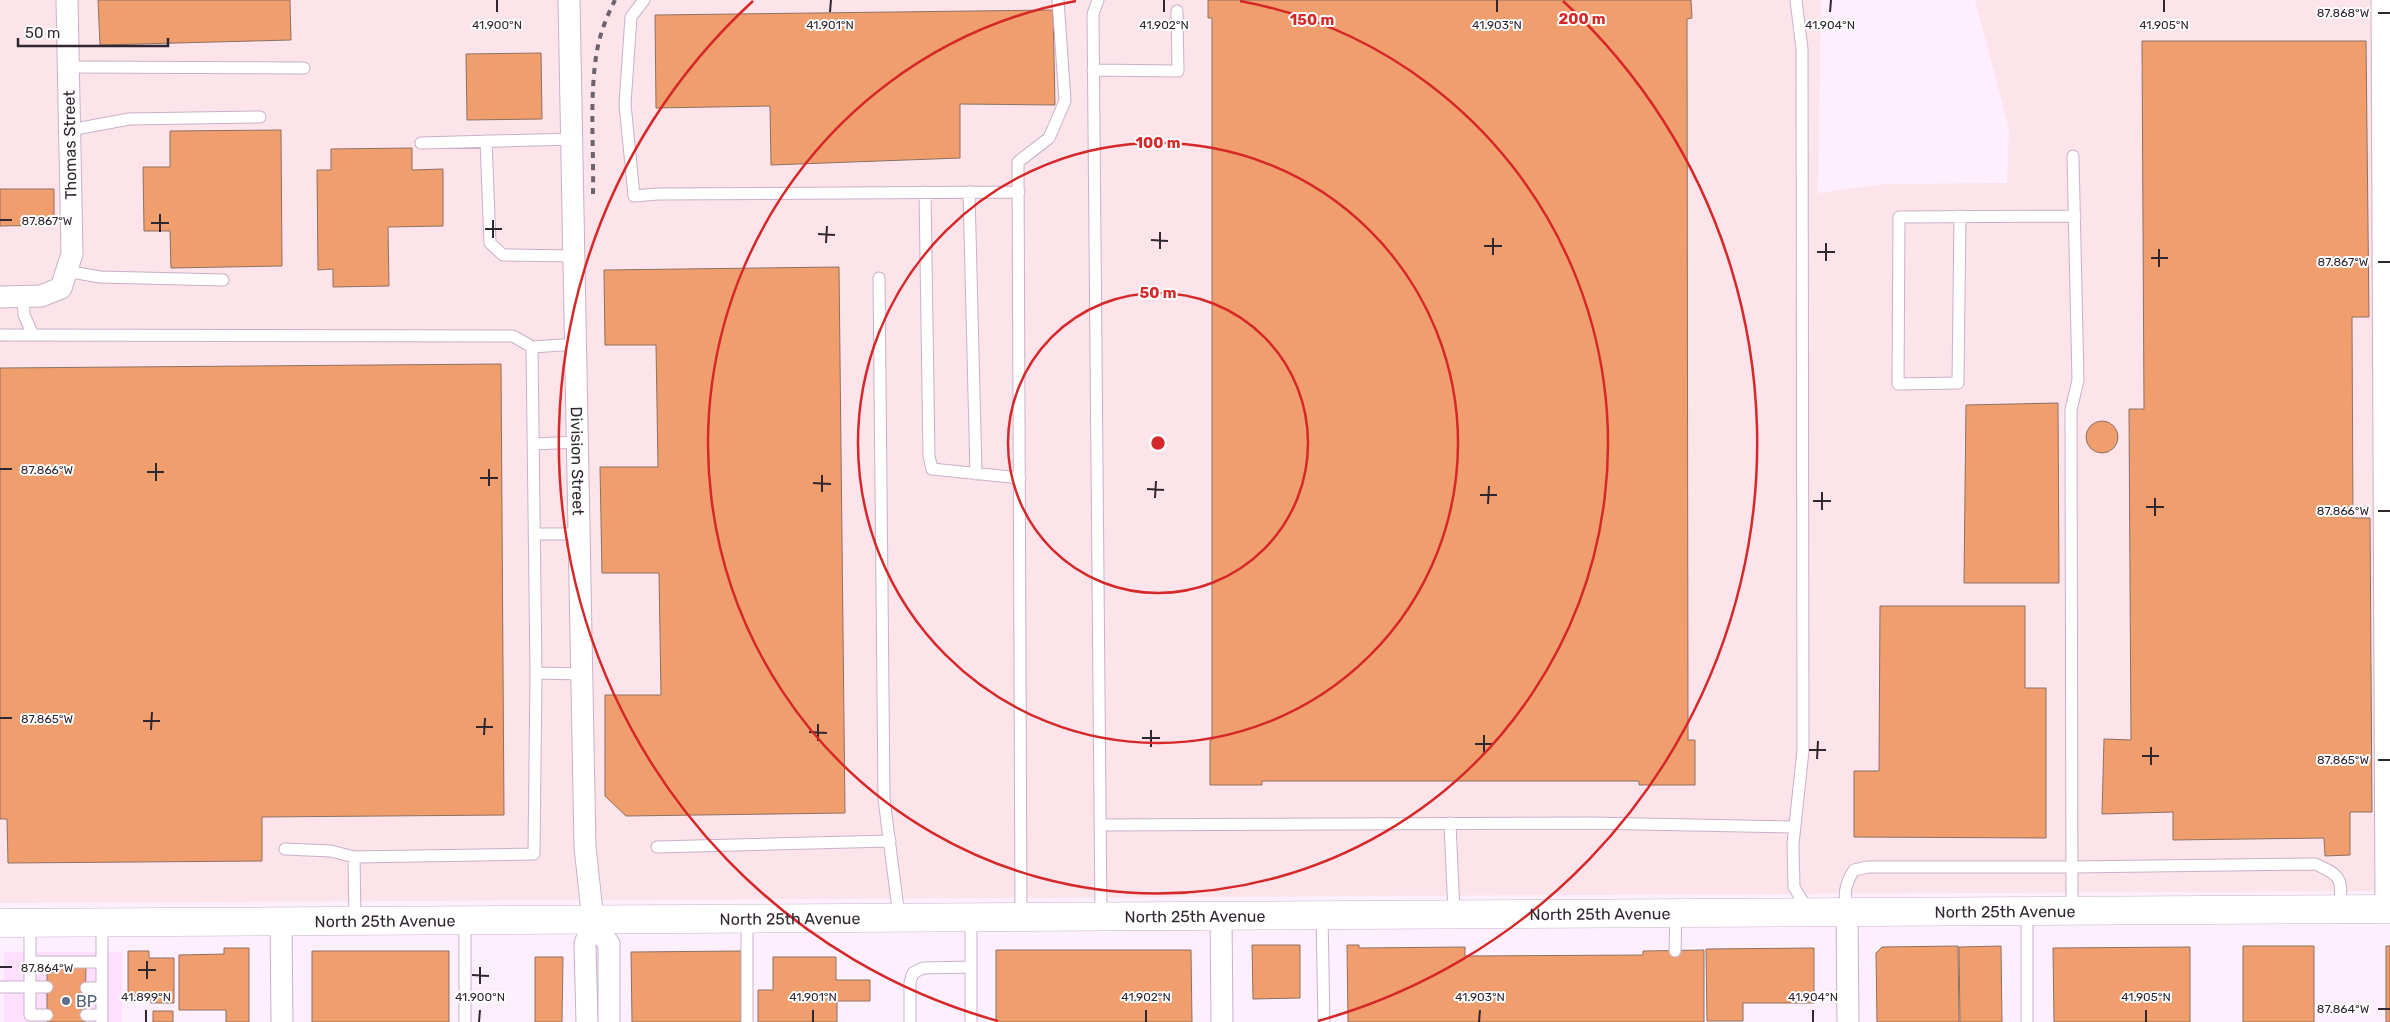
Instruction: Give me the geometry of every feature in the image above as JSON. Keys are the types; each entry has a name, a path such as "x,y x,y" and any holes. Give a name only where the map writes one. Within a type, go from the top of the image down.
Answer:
{"main road":[{"name":"North 25th Avenue","path":"0,923 2388,910"}],"street":[{"name":"Thomas Street","path":"63,280 72,254 67,0"},
{"name":"Division Street","path":"569,0 585,848 593,921 586,944 587,1022"},
{"path":"2382,0 2388,910"},
{"path":"0,297 42,296 63,280"},
{"path":"1847,913 1848,1022"},
{"path":"1221,917 1222,1022"},
{"path":"280,921 282,1022"},
{"name":"Division Street","path":"593,921 609,944 609,1022"}],"lane":[{"path":"644,0 631,17 625,104 634,196 1019,192"},
{"path":"1021,918 1018,162 1049,138 1065,101 1058,0"},
{"path":"1098,0 1093,14 1093,70 1100,918"},
{"path":"1796,0 1802,59 1803,751 1795,827 1794,887 1810,913"},
{"path":"1093,70 1178,71 1177,11"},
{"path":"68,67 304,68"},
{"path":"70,130 129,119 260,117"},
{"path":"421,143 571,139"},
{"path":"486,141 490,244 503,255 573,256"},
{"path":"2072,912 2071,410 2078,380 2074,156"},
{"path":"925,192 929,456 932,469 1020,478"},
{"path":"969,192 976,474"},
{"path":"1960,216 1958,383 1898,384 1899,217 1960,216 2075,216"},
{"path":"63,280 100,277 223,280"},
{"path":"879,278 884,799 900,919"},
{"path":"23,296 24,314 33,335"},
{"path":"0,335 513,336 532,347 576,344"},
{"path":"286,850 331,851 354,857 534,854 536,673 532,347"},
{"path":"534,444 578,442"},
{"path":"535,534 579,534"},
{"path":"536,673 582,674"},
{"path":"1100,825 1590,823 1795,827"},
{"path":"1450,824 1454,915"},
{"path":"657,848 890,841"},
{"path":"354,857 354,921"},
{"path":"1847,913 1844,897 1846,882 1854,870 1868,867 2072,868 2315,864 2333,872 2341,882 2340,910"},
{"path":"2027,912 2028,1022"},
{"path":"1675,951 1676,914"},
{"path":"1322,916 1324,1022"},
{"path":"970,918 971,1022"},
{"path":"746,920 748,1022"},
{"path":"465,921 465,1022"},
{"path":"30,923 30,1015 47,1015"},
{"path":"86,1015 102,1019 102,923"},
{"path":"30,962 102,962"},
{"path":"910,1022 910,982 913,973 923,968 971,968"},
{"path":"0,988 47,987"},
{"path":"86,988 102,988"}],"shaded area":[{"path":"0,0 1821,0 1818,193 1885,184 2007,183 2009,129 1975,0 2390,0 2390,891 0,903"},
{"path":"4,952 122,952 122,1022 4,1022"}],"building":[{"path":"98,0 290,0 291,40 100,45"},
{"path":"1208,0 1691,0 1692,18 1687,19 1688,740 1695,740 1695,785 1639,785 1639,781 1262,781 1262,785 1210,785 1210,740 1212,740 1212,18 1208,18"},
{"path":"1053,10 1055,105 960,104 960,158 771,165 770,106 656,108 655,15"},
{"path":"2142,41 2366,41 2369,317 2352,317 2353,518 2370,518 2372,812 2350,812 2350,855 2325,856 2324,838 2173,840 2173,812 2102,814 2104,739 2131,740 2129,409 2144,409"},
{"path":"541,53 542,119 467,120 466,54"},
{"path":"281,130 282,266 171,268 170,231 144,231 143,167 170,167 170,131"},
{"path":"412,148 412,170 443,169 443,226 388,227 389,286 333,287 333,269 318,270 317,170 331,170 331,149"},
{"path":"0,189 54,189 54,225 0,226"},
{"path":"839,267 845,813 626,816 605,796 605,695 661,695 659,573 602,573 600,467 658,467 656,345 605,345 604,270"},
{"path":"501,364 504,815 262,817 262,861 8,863 7,819 0,819 0,368"},
{"path":"2058,403 2059,583 1964,583 1966,405"},
{"path":"2102,421 2108,422 2113,426 2117,431 2117,443 2113,448 2108,452 2102,453 2096,452 2091,448 2087,443 2086,437 2087,431 2091,426 2096,422"},
{"path":"1880,606 2025,606 2025,688 2046,688 2046,838 1854,837 1854,771 1879,771"},
{"path":"1252,945 1300,945 1300,998 1253,999"},
{"path":"1347,945 1359,945 1359,948 1465,947 1465,956 1643,955 1643,951 1704,950 1704,1022 1348,1022"},
{"path":"1958,946 1959,1022 1877,1022 1876,953 1882,947"},
{"path":"2001,946 2002,1022 1960,1022 1959,947"},
{"path":"2243,946 2314,946 2314,1022 2243,1022"},
{"path":"2386,946 2390,946 2390,1022 2386,1022"},
{"path":"2190,947 2190,1022 2054,1022 2053,948"},
{"path":"224,948 249,948 249,1022 226,1022 226,1010 179,1010 179,955 224,954"},
{"path":"1814,948 1814,1003 1743,1003 1743,1021 1707,1021 1706,949"},
{"path":"996,950 1191,950 1192,1022 996,1022"},
{"path":"128,951 149,951 149,958 174,958 174,1003 151,1003 151,996 128,996"},
{"path":"312,951 449,951 449,1022 312,1022"},
{"path":"741,951 741,1022 632,1022 631,952"},
{"path":"535,957 563,957 562,1022 535,1022"},
{"path":"773,957 836,957 836,980 870,980 870,1001 837,1001 837,1022 758,1022 758,990 773,990"},
{"name":"BP","path":"47,967 86,967 85,1022 47,1022"},
{"path":"153,1011 173,1011 173,1022 153,1022"}],"railway":[{"path":"593,194 592,104 595,68 598,44 615,0"}],"place":[{"name":"BP","path":"66,1001"}]}
